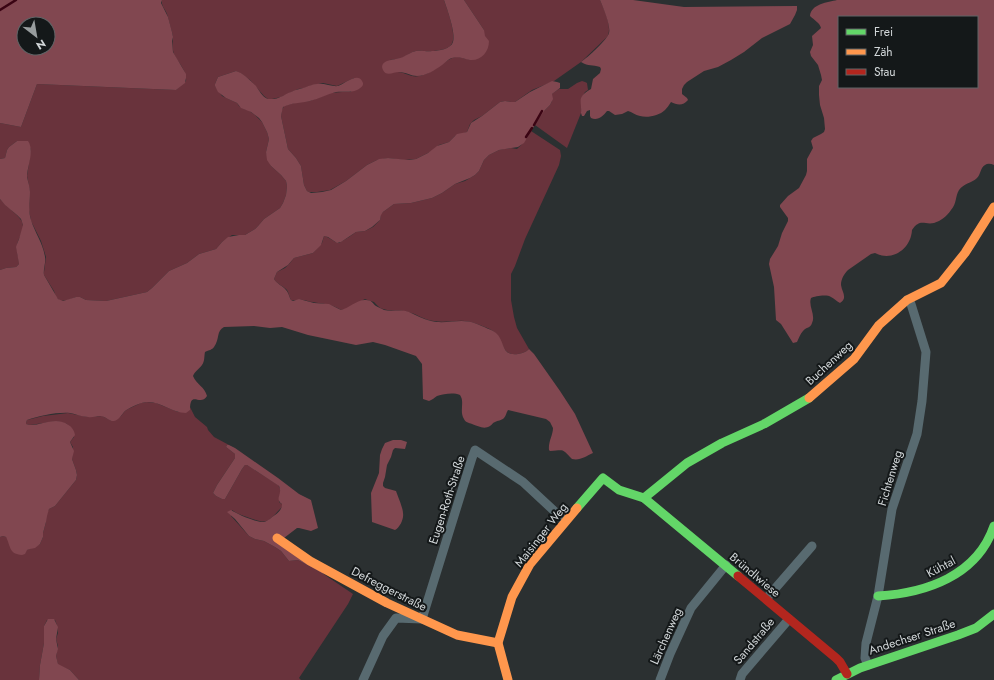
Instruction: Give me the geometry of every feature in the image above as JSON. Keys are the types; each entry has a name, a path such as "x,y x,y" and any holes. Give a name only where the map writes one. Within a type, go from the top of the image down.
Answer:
{"street":[{"name":"Buchenweg","path":"644,498 687,463 722,443 764,424 807,400 854,359 879,325 907,300 941,283 965,253 994,207"},
{"name":"Fichtenweg","path":"868,665 865,658 866,643 878,596 892,509 917,434 922,401 926,352 911,304 907,300"},
{"name":"Eugen-Roth-Straße","path":"422,619 475,450 523,482 565,521"},
{"name":"Maisinger Weg","path":"498,643 512,597 530,564 603,478 619,490 644,498"},
{"name":"Bründlwiese","path":"644,498 836,658 847,674"},
{"name":"Kühtal","path":"878,596 893,596 918,591 932,587 953,577 966,568 977,555 985,545 994,526"},
{"name":"Defreggerstraße","path":"278,538 295,548 304,556 387,603 457,635 498,643"},
{"path":"766,599 812,546"},
{"name":"Lärchenweg","path":"660,680 691,608 726,566"},
{"name":"Andechser Straße","path":"836,680 854,670 976,628 994,614"},
{"path":"363,680 383,636 396,618 422,619"},
{"name":"Sandstraße","path":"740,680 742,674 789,619"},
{"path":"498,643 508,680"}],"shaded area":[{"path":"0,0 162,0 161,3 168,17 172,32 173,52 186,74 185,83 176,90 37,84 21,127 0,123"},
{"path":"162,0 444,0 453,30 453,41 451,45 439,50 416,51 402,58 390,60 398,72 411,76 422,75 430,72 449,59 456,57 471,60 484,36 484,30 464,0 600,0 607,18 609,33 607,37 581,62 554,81 532,90 515,102 500,102 482,116 474,120 470,124 467,132 455,136 449,142 439,145 432,151 416,159 404,160 388,158 377,160 330,190 317,192 307,191 304,185 301,166 288,149 281,116 282,110 284,106 298,102 310,101 330,93 351,92 354,78 337,86 323,83 298,89 281,97 268,99 250,80 236,71 218,77 215,86 222,96 237,103 239,106 255,115 262,122 267,132 269,139 266,152 271,166 286,181 287,186 286,195 280,208 264,219 255,229 245,235 232,235 222,242 216,249 199,254 187,263 169,271 147,292 106,301 86,300 76,297 60,301 56,297 44,275 46,257 41,241 31,221 29,210 30,191 27,176 31,149 25,141 17,141 9,147 5,158 0,159 0,123 21,127 37,84 176,90 186,81 186,77 184,70 174,54 172,32"},
{"path":"444,0 464,0 484,30 485,36 489,41 488,49 484,55 474,60 454,57 433,71 420,76 402,72 388,74 384,72 382,66 389,60 403,57 414,51 441,50 452,44 454,38 451,21"},
{"path":"600,0 633,0 684,7 797,6 797,10 790,24 762,38 731,60 718,67 704,71 687,82 682,89 682,94 688,100 684,103 678,104 671,102 660,114 653,116 640,116 628,111 615,115 607,111 600,118 594,119 590,116 590,110 582,116 581,100 583,95 591,89 593,79 600,73 601,69 600,67 581,62 601,44 609,33 608,21"},
{"path":"837,0 994,0 994,165 985,165 977,178 959,190 953,207 944,218 934,223 917,224 912,230 908,243 900,252 888,256 875,253 871,254 848,270 844,275 841,285 844,299 840,303 829,296 818,296 811,298 810,304 813,320 811,325 802,332 797,342 793,343 781,324 776,320 774,287 769,264 788,221 788,218 780,205 788,196 799,188 806,175 807,159 813,148 811,141 813,138 824,132 825,129 819,95 819,86 822,80 818,65 811,56 810,52 813,45 812,36 821,28 810,16 813,9 825,3"},
{"path":"236,71 249,79 262,95 268,99 281,97 295,90 314,84 338,86 354,78 362,81 362,86 354,91 336,92 307,102 283,107 281,116 288,149 301,166 304,185 307,191 311,193 331,190 367,165 379,159 416,159 428,153 437,146 449,142 457,134 467,132 471,123 500,102 515,102 530,92 552,81 560,83 560,88 552,94 553,99 550,105 539,118 524,143 518,147 499,150 489,155 484,160 479,171 475,175 455,184 432,198 411,203 394,204 383,212 380,220 365,231 356,232 337,243 324,236 321,245 313,253 294,258 288,265 277,272 274,279 288,292 291,300 293,301 299,299 314,303 329,304 341,310 360,301 368,300 384,310 406,311 431,321 465,321 477,324 496,333 508,353 518,354 526,352 529,349 575,414 593,453 583,458 572,459 562,450 550,451 549,444 553,428 550,422 546,419 508,410 502,420 494,422 486,428 467,422 462,413 462,401 460,395 451,393 437,396 429,401 423,399 422,364 416,356 385,345 373,342 356,345 308,335 282,327 224,327 219,333 214,347 205,352 203,363 193,376 207,396 201,400 192,400 190,410 186,413 181,413 153,402 148,402 130,408 114,421 102,416 84,417 70,413 59,413 27,420 26,424 30,425 56,421 62,422 73,429 75,435 70,442 74,451 72,459 77,475 76,480 55,506 49,509 40,544 35,548 27,550 25,554 22,555 15,553 11,549 6,537 0,537 0,270 16,267 19,264 16,247 23,225 21,219 0,199 0,159 5,158 9,147 17,141 28,141 31,149 27,173 30,190 30,216 44,252 44,275 58,299 63,301 80,297 86,300 106,301 147,292 169,271 187,263 199,254 216,249 228,237 245,235 255,229 264,219 280,208 283,203 286,195 286,181 267,160 266,152 269,139 262,122 251,112 241,108 237,103 218,92 215,86 218,77"},
{"path":"582,81 587,83 588,90 581,99 581,113 567,148 535,125 541,114 550,105 553,93 559,89 568,89"},
{"path":"531,131 560,150 561,156 559,165 525,239 511,274 511,300 514,317 517,328 529,349 526,352 518,354 508,353 493,331 471,322 439,322 405,311 383,309 374,302 365,299 341,310 327,304 302,300 291,300 287,290 274,279 277,272 285,268 294,258 313,253 322,243 324,236 339,243 356,232 365,231 373,227 380,220 381,214 394,204 411,203 432,198 442,193 455,184 465,181 475,175 479,171 484,160 489,155 499,150 511,148 517,149 525,141"},
{"path":"0,199 21,219 23,228 17,244 19,264 16,267 0,270"},
{"path":"147,402 156,403 178,412 190,410 190,407 195,417 207,427 214,437 229,445 226,447 235,454 235,458 213,493 216,496 225,499 245,465 278,485 281,491 279,502 283,505 269,520 259,521 232,510 231,516 249,536 264,541 275,547 281,551 289,561 298,560 325,575 353,594 348,604 299,678 301,680 79,680 70,670 58,665 56,656 58,646 56,639 58,633 57,625 55,620 47,620 44,626 44,643 39,680 0,680 0,537 6,537 27,550 40,544 49,509 55,506 76,480 77,475 72,459 73,447 70,442 74,437 67,424 57,421 30,425 26,424 27,420 43,416 68,413 87,417 102,416 112,421 121,416 128,409"},
{"path":"393,440 407,442 405,449 395,448 393,450 387,465 383,483 385,488 396,491 402,508 402,520 395,530 372,522 371,493 379,473 380,455 382,449 385,443"},
{"path":"227,445 235,448 299,494 311,500 318,528 311,531 297,528 284,538 325,575 298,560 289,561 281,551 275,547 264,541 249,536 227,512 231,510 252,520 264,522 278,513 282,504 279,500 279,486 247,465 245,465 242,469 225,499 216,496 213,493 235,458 235,454 226,447"},
{"path":"48,619 54,619 58,627 56,639 58,649 56,656 58,664 70,670 79,680 39,680 44,643 44,626"}],"waterway":[{"path":"0,10 16,0"},
{"path":"534,125 542,111"},
{"path":"526,137 532,128"}],"traffic: fast":[{"path":"644,498 687,463 722,443 764,424 809,398"},
{"path":"577,508 603,478 619,490 644,498 738,576"},
{"path":"878,596 914,591 948,579 975,558 986,543 994,526"},
{"path":"836,680 860,668 976,628 994,614"}],"traffic: slow":[{"path":"809,398 854,359 879,325 907,300 941,283 965,253 994,207"},
{"path":"508,680 498,643 512,597 530,564 577,508"},
{"path":"277,538 310,561 387,603 457,635 498,643"}],"traffic: jam":[{"path":"738,576 836,658 847,674"}]}
